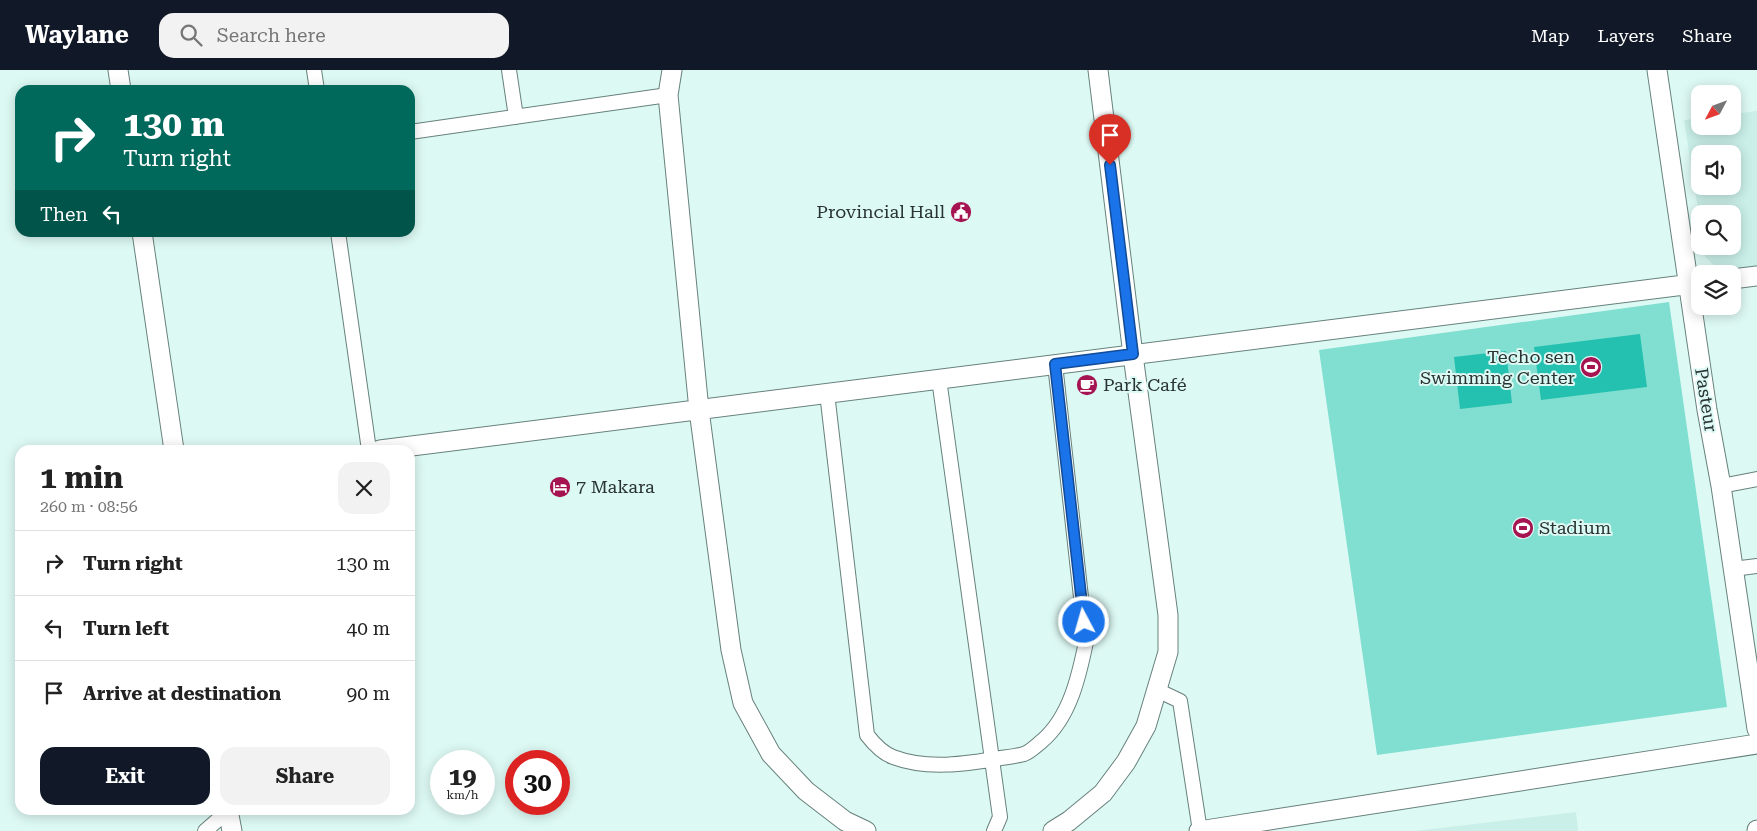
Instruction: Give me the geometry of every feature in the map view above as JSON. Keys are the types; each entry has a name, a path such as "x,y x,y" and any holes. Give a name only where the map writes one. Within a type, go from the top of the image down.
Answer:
{"street":[{"path":"118,70 120,85"},
{"path":"314,70 316,85"},
{"path":"508,70 516,117"},
{"path":"672,70 668,95 700,410 731,650 743,703 771,754 806,791 846,820 866,831"},
{"path":"1053,831 1074,826 1103,793 1126,762 1146,726 1168,652 1168,615 1098,70"},
{"name":"Pasteur","path":"1658,70 1692,265"},
{"path":"415,131 668,95"},
{"path":"143,237 173,445"},
{"path":"339,237 368,445"},
{"path":"1741,278 1757,276"},
{"path":"415,446 1691,284"},
{"name":"Pasteur","path":"1698,315 1707,410 1721,486 1757,729"},
{"path":"827,394 867,735 876,747 891,757 920,765 946,765 992,760 1025,754 1043,740 1058,723 1072,695 1082,664 1086,642 1055,364"},
{"path":"939,379 1000,817 994,831"},
{"path":"1721,486 1757,479"},
{"path":"1732,569 1757,566"},
{"path":"1157,690 1180,701 1199,831 1757,744"},
{"path":"205,831 223,815"},
{"path":"229,815 232,831"}],"shaded area":[{"path":"1757,111 1757,266 1741,268 1741,265 1713,265 1705,256 1741,255 1741,205 1697,205 1696,195 1741,195 1741,145 1691,145 1691,165 1684,120 1691,119 1691,135 1741,135 1741,113"},
{"name":"Stadium","path":"1669,302 1727,707 1377,755 1319,350"},
{"name":"Techo sen Swimming Center","path":"1640,334 1647,387 1541,400 1534,347"},
{"path":"1506,351 1512,403 1460,409 1454,357"},
{"path":"1576,812 1578,831 1415,831"}],"place":[{"name":"Provincial Hall","path":"961,212"},
{"name":"Techo sen Swimming Center","path":"1591,367"},
{"name":"Park Café","path":"1087,385"},
{"name":"7 Makara","path":"560,487"},
{"name":"Stadium","path":"1523,528"}],"route":[{"path":"1084,622 1055,364 1133,354 1110,165"}]}
